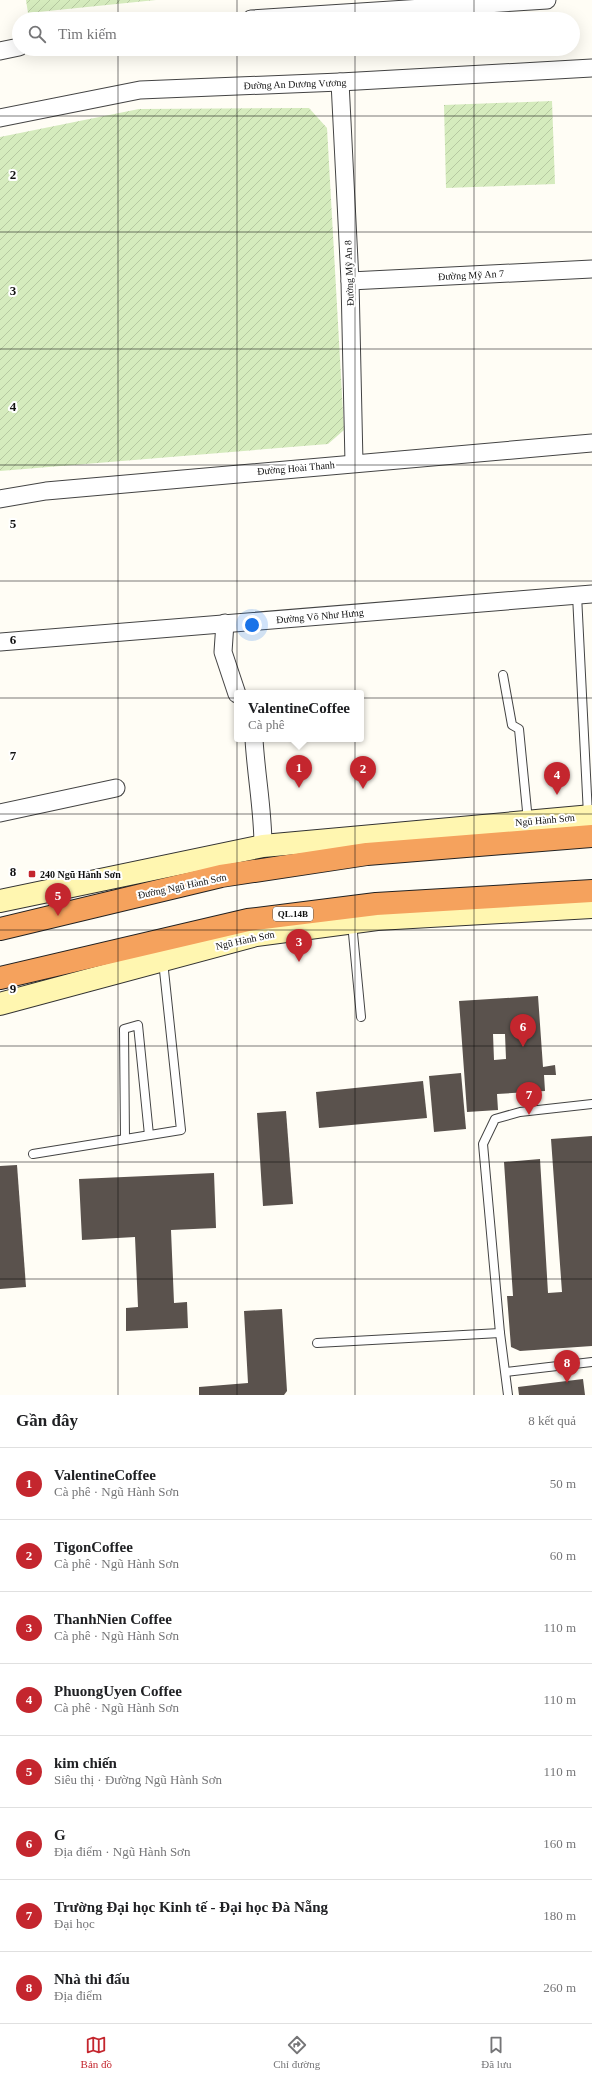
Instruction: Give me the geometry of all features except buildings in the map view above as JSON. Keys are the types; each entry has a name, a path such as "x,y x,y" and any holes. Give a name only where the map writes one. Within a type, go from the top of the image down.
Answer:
{"highway":[{"name":"Ngũ Hành Sơn","path":"367,854 591,822"},
{"name":"Đường Ngũ Hành Sơn","path":"0,929 221,876 367,854"},
{"name":"Ngũ Hành Sơn","path":"0,978 162,950 248,920 376,904 592,891"}],"main road":[{"name":"Ngũ Hành Sơn","path":"0,901 263,846 528,822 591,822"},
{"name":"Ngũ Hành Sơn","path":"0,1004 162,950 377,919 592,907"}],"street":[{"path":"360,12 547,0"},
{"path":"0,51 12,49"},
{"name":"Đường An Dương Vương","path":"0,118 140,90 340,82 592,68"},
{"name":"Đường Mỹ An 8","path":"340,82 350,281 354,463"},
{"name":"Đường Mỹ An 7","path":"350,281 592,269"},
{"name":"Đường Hoài Thanh","path":"0,499 46,491 592,443"},
{"name":"Đường Võ Như Hưng","path":"0,642 584,594"},
{"path":"225,623 223,652 236,690"},
{"path":"254,742 256,772 263,824 263,846"},
{"path":"0,813 116,788"}],"lane":[{"path":"584,594 591,822"},
{"path":"503,675 512,725 519,729 528,822"},
{"path":"352,922 361,1017"},
{"path":"33,1154 181,1130 162,950"},
{"path":"125,1139 124,1029 138,1025 149,1135"},
{"path":"508,1395 500,1333 483,1144 495,1119 520,1112 592,1104"},
{"path":"317,1343 500,1333"},
{"path":"506,1372 592,1362"}],"green space":[{"path":"26,0 156,0 38,12 28,12"},
{"path":"552,101 555,184 446,188 444,105"},
{"path":"309,108 327,128 344,430 328,444 0,471 0,137 139,109"}],"place":[{"name":"ValentineCoffee","path":"299,788"},
{"name":"TigonCoffee","path":"363,789"},
{"name":"PhuongUyen Coffee","path":"557,795"},
{"name":"240 Ngũ Hành Sơn","path":"32,874"},
{"name":"kim chiến","path":"58,916"},
{"name":"ThanhNien Coffee","path":"299,962"},
{"name":"G","path":"523,1047"},
{"name":"Trường Đại học Kinh tế - Đại học Đà Nẵng","path":"529,1115"},
{"name":"Nhà thi đấu","path":"567,1383"}]}
